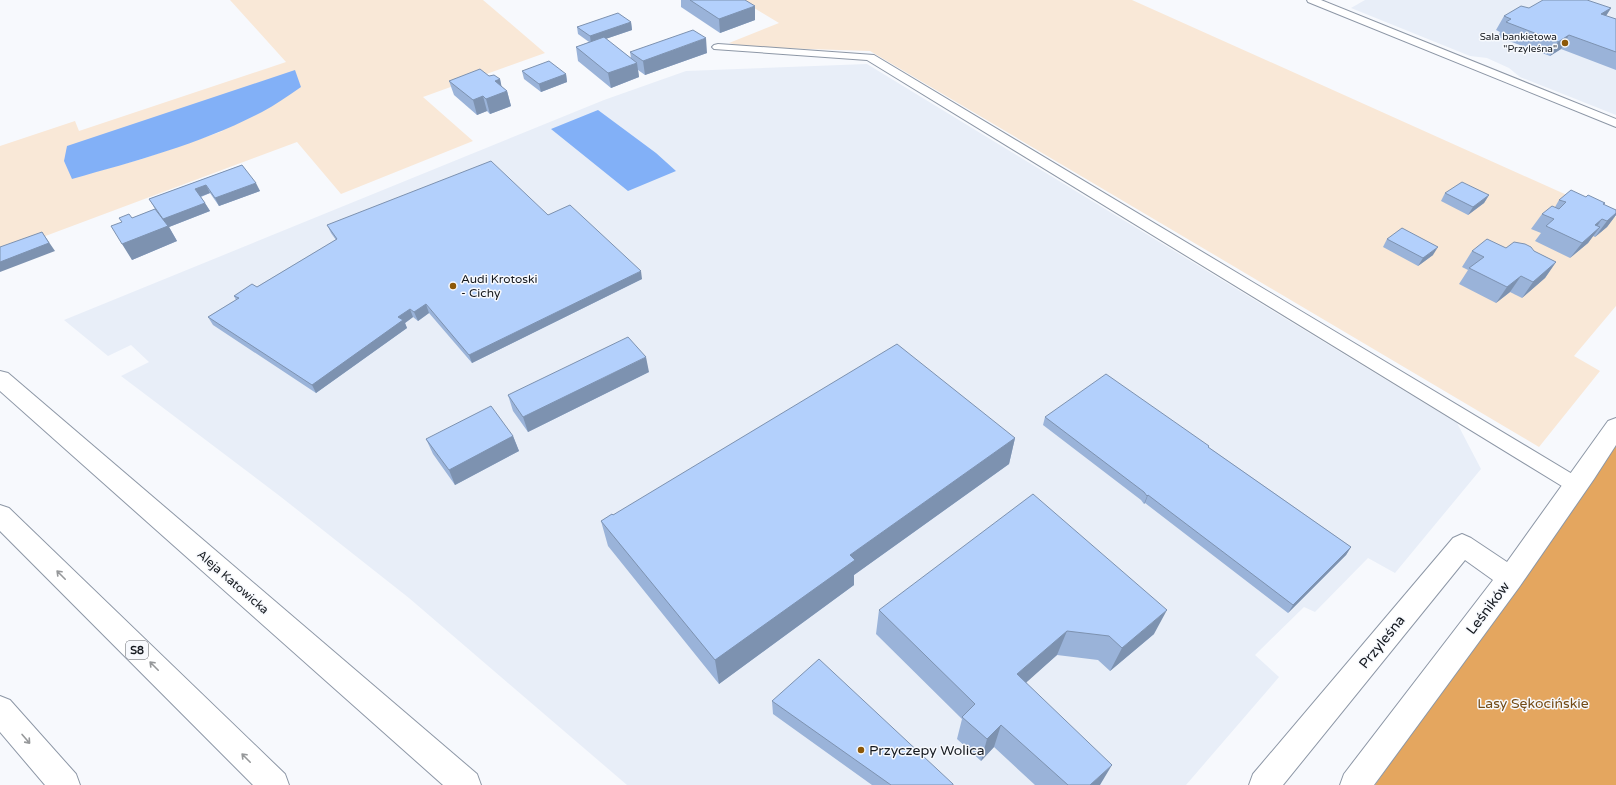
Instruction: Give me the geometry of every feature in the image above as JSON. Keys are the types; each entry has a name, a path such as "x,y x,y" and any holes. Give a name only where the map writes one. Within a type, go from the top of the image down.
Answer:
{"main road":[{"name":"Aleja Katowicka","path":"0,379 466,785"},
{"name":"Leśników","path":"1355,785 1510,578 1577,486 1616,427"},
{"name":"S8","path":"0,515 274,785"},
{"name":"Przyleśna","path":"1264,785 1462,545 1510,578"},
{"path":"0,710 65,785"}],"lane":[{"path":"1312,0 1616,123"},
{"path":"718,47 870,57 1577,486"}],"shaded area":[{"path":"230,0 483,0 545,53 423,97 473,141 341,194 297,142 0,253 0,146 75,121 79,131 286,62","holes":["223,131 142,159 73,178 64,161"]},
{"path":"741,0 1132,0 1616,217 1616,306 1574,356 1600,371 1539,447 870,51 746,47 729,43 779,23"},
{"path":"1365,0 1616,0 1616,115 1520,77 1509,68 1487,58 1470,56 1351,8"},
{"path":"867,64 1457,423 1481,469 1395,573 1368,558 1315,612 1304,607 1255,655 1279,677 1186,785 627,785 409,598 281,497 121,376 149,362 131,345 108,356 64,320 604,100 686,71"}],"green space":[{"name":"Lasy Sękocińskie","path":"1616,443 1616,785 1375,785"}],"water":[{"path":"295,70 301,87 262,112 217,133 145,158 72,179 64,161 67,146"},
{"path":"598,110 656,153 676,171 628,191 551,129"}],"building":[{"path":"690,0 745,0 755,6 719,19"},
{"path":"1543,0 1587,0 1611,8 1601,14 1616,19 1616,52 1569,35 1558,42 1506,22 1511,19 1504,16 1521,6 1529,8"},
{"path":"618,13 631,22 590,36 577,27"},
{"path":"693,30 706,38 643,61 630,52"},
{"path":"604,37 637,63 608,73 576,47"},
{"path":"549,61 566,74 539,84 522,71"},
{"path":"480,69 489,76 494,75 500,79 495,81 507,91 486,99 483,96 473,100 449,81"},
{"name":"Audi Krotoski - Cichy","path":"491,161 548,215 570,205 641,271 469,355 426,304 414,312 410,309 398,317 403,320 312,385 208,317 239,298 234,296 252,284 257,287 337,239 327,225"},
{"path":"242,165 256,183 215,198 206,185 195,189 205,203 163,219 149,199"},
{"path":"1462,182 1489,195 1473,207 1445,193"},
{"path":"1571,190 1586,197 1588,195 1616,210 1616,213 1607,221 1602,219 1595,225 1600,227 1582,243 1546,226 1554,219 1542,214 1552,206 1559,209 1566,202 1559,200"},
{"path":"155,209 168,226 122,244 111,226 122,222 119,218 129,214 132,218"},
{"path":"1402,228 1438,247 1423,258 1387,239"},
{"path":"42,232 49,243 0,262 0,247"},
{"path":"1487,239 1506,248 1514,242 1525,244 1531,247 1534,251 1556,262 1533,282 1521,276 1507,287 1469,268 1484,257 1472,251"},
{"path":"628,337 646,357 523,417 508,395"},
{"path":"897,344 1015,438 850,555 855,560 715,660 601,521"},
{"path":"1106,374 1351,547 1293,605 1148,495 1147,496 1144,492 1045,417"},
{"path":"491,406 513,436 449,470 426,439"},
{"path":"1033,494 1167,610 1122,648 1109,636 1067,631 1017,674 1112,765 1090,785 1068,785 1001,725 987,739 962,717 975,704 879,610"},
{"name":"Przyczepy Wolica","path":"819,659 953,785 891,785 772,701"}],"place":[{"name":"Sala bankietowa \"Przyleśna\"","path":"1565,43"},
{"name":"Audi Krotoski - Cichy","path":"453,286"},
{"name":"Przyczepy Wolica","path":"861,750"}]}
